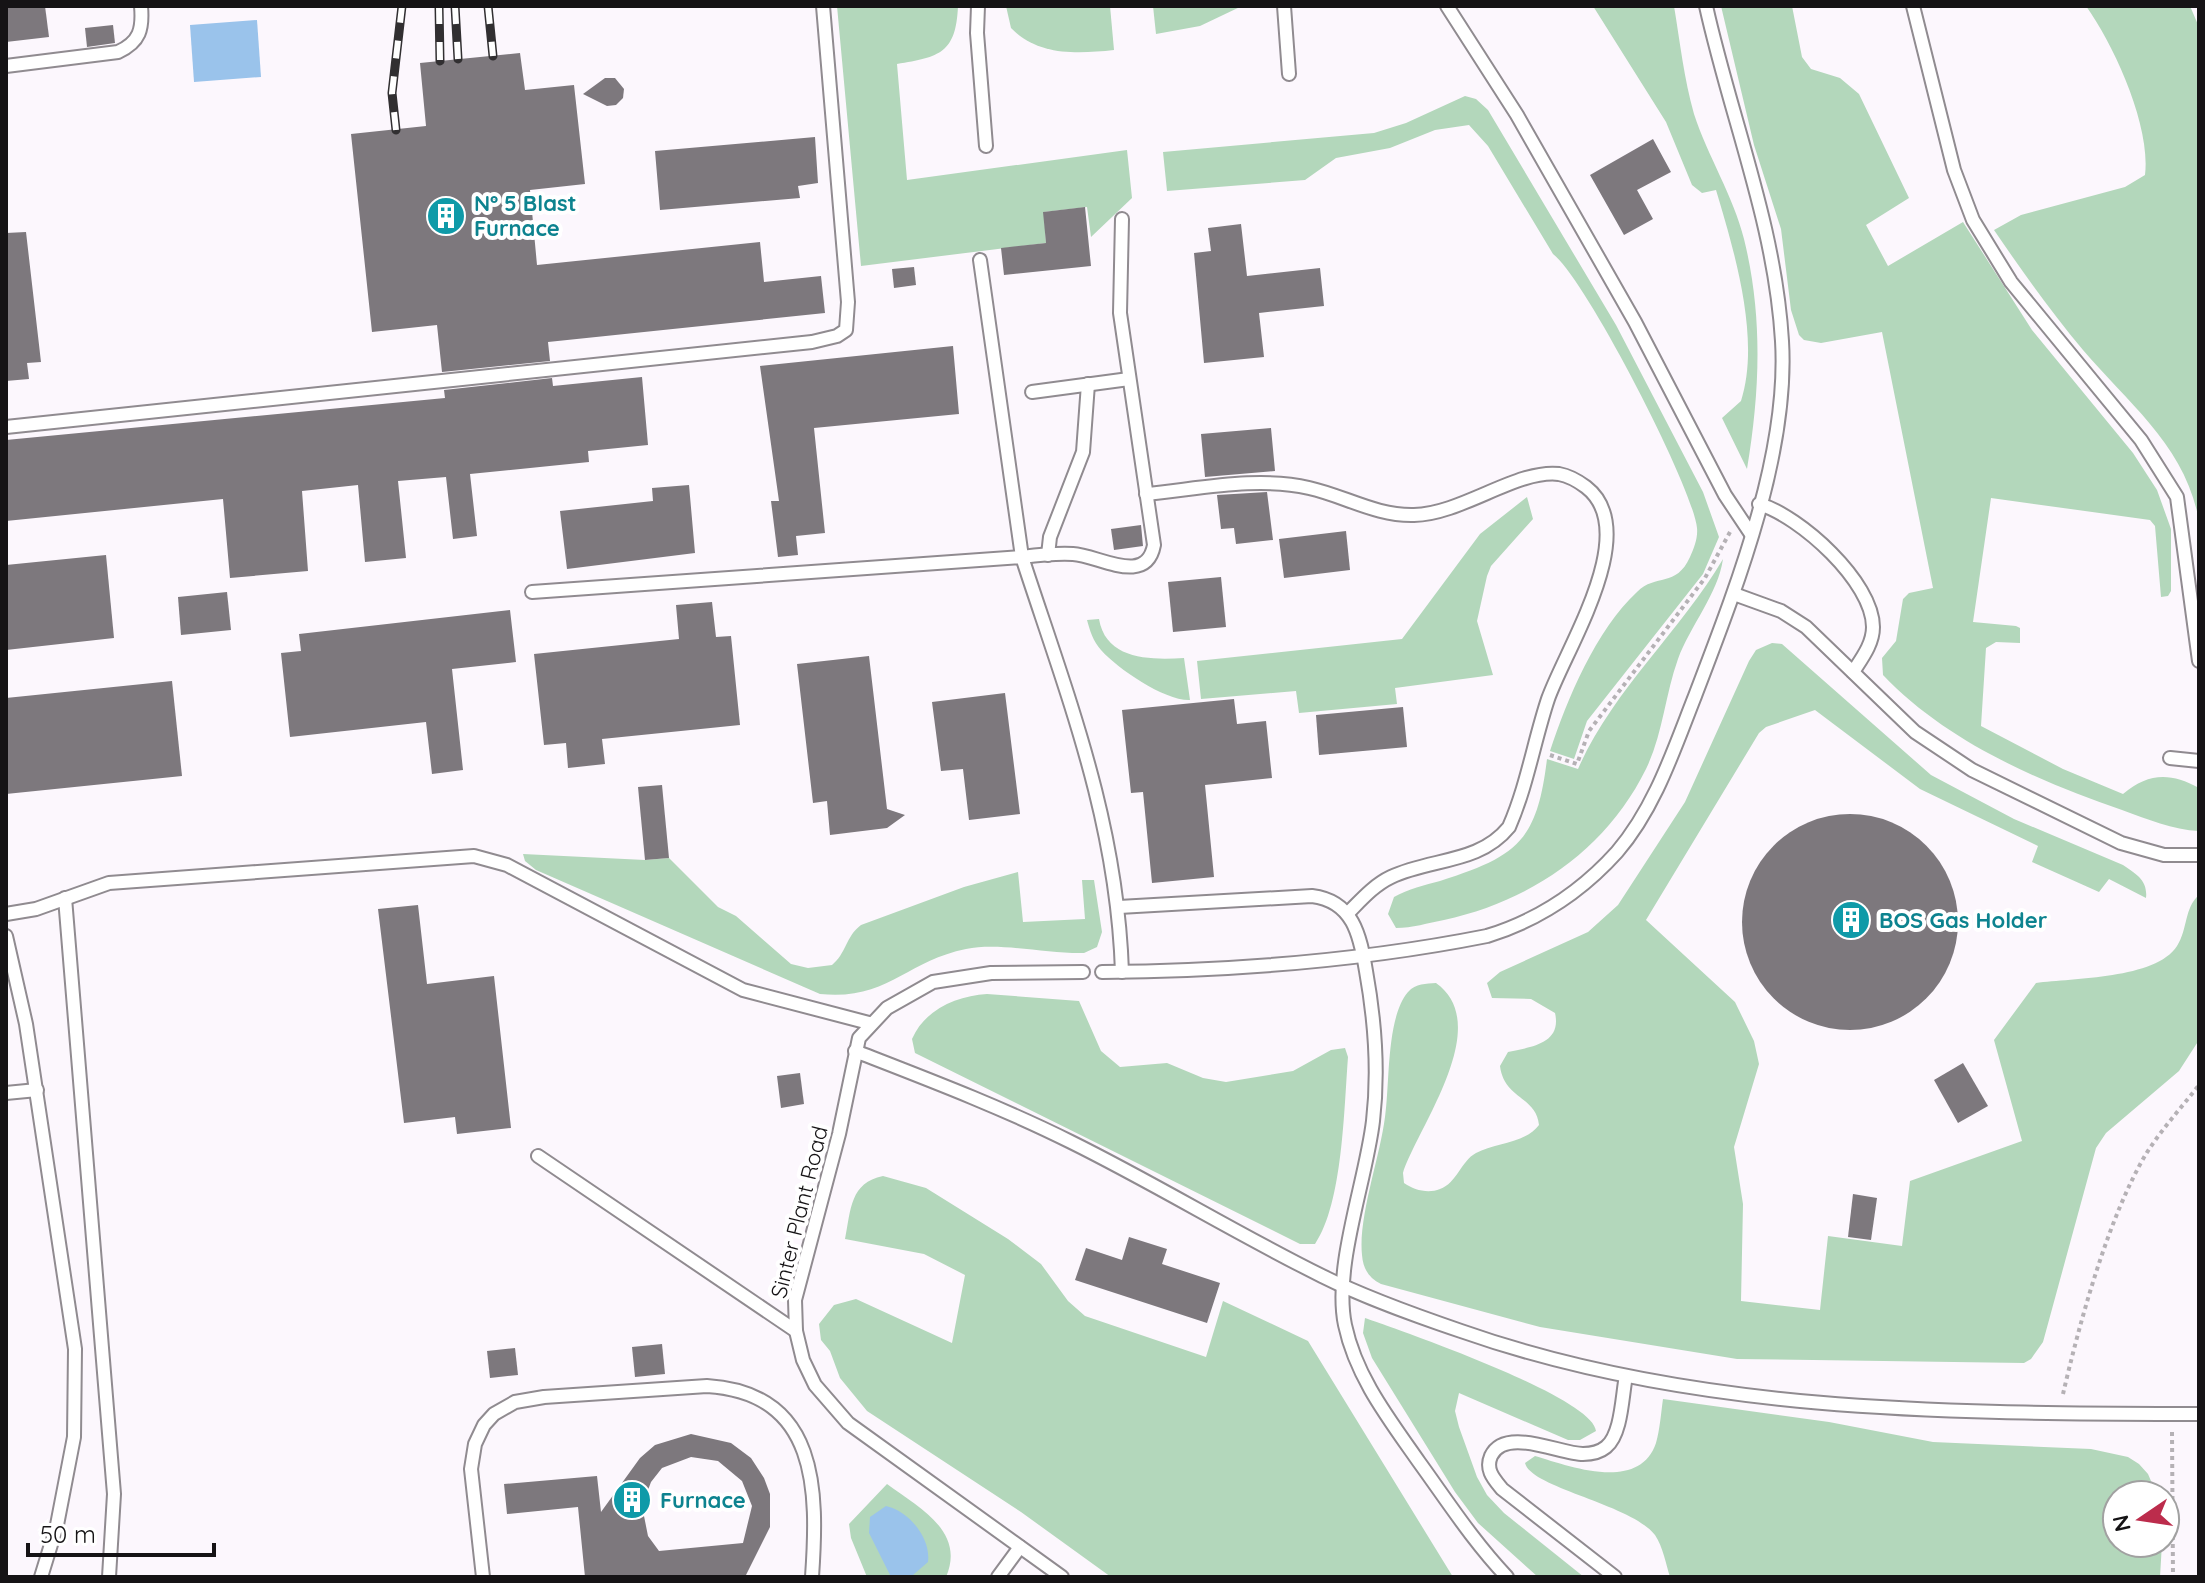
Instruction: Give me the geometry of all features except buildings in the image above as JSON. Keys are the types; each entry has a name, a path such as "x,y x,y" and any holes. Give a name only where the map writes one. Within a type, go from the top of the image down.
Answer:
{"lane":[{"path":"6,66 133,45 142,28 141,6"},
{"path":"6,427 812,342 837,336 846,330 848,302 823,6"},
{"path":"978,6 977,33 986,146"},
{"path":"1284,6 1289,74"},
{"path":"1447,6 1517,115 1628,308 1738,516 1751,534"},
{"path":"1102,972 1227,970 1444,945 1518,926 1545,913 1595,874 1639,821 1658,784 1734,594 1759,504 1781,387 1778,291 1764,212 1719,65 1706,6"},
{"path":"1913,6 1954,170 1973,220 2011,282 2141,440 2173,487 2182,517 2192,630 2199,661"},
{"path":"532,592 1048,555 1087,555 1128,568 1141,565 1152,554 1154,545 1120,313 1122,219"},
{"path":"980,260 1022,557 1101,806 1119,907 1122,972"},
{"path":"1032,392 1129,379"},
{"path":"1048,555 1050,537 1083,452 1088,384"},
{"path":"1146,494 1273,483 1309,488 1388,514 1417,515 1450,508 1536,475 1563,475 1576,480 1599,500 1608,526 1608,546 1549,697 1517,809 1498,840 1478,852 1390,878 1348,913"},
{"path":"1759,504 1778,512 1828,551 1867,600 1872,618 1872,638 1853,672"},
{"path":"1734,594 1796,620 1915,732 1972,770 2121,843 2164,855 2199,855"},
{"path":"2170,758 2199,761"},
{"path":"6,914 36,909 109,883 474,856 507,865 743,990 869,1023 903,997 933,982 991,973 1083,972"},
{"path":"1119,907 1312,896 1333,900 1348,913 1363,953 1376,1028 1376,1086 1373,1123 1344,1286 1344,1320 1351,1349 1364,1379 1451,1511 1507,1577"},
{"path":"65,898 114,1494 109,1577"},
{"path":"6,936 37,1090 75,1349 74,1437 57,1525 41,1577"},
{"name":"Sinter Plant Road","path":"869,1023 855,1051 839,1134 795,1300 796,1331 803,1360 815,1385 848,1423 1062,1577"},
{"path":"855,1051 1070,1141 1344,1286 1496,1342 1626,1376 1851,1406 2199,1414"},
{"path":"6,1093 37,1090"},
{"path":"538,1156 796,1331"},
{"path":"1615,1577 1502,1489 1491,1476 1489,1460 1497,1449 1509,1443 1526,1442 1583,1454 1605,1448 1614,1436 1626,1376"},
{"path":"483,1577 471,1469 475,1444 484,1425 494,1414 515,1402 544,1397 707,1386 731,1388 756,1396 786,1421 802,1446 812,1474 816,1519 812,1577"},
{"path":"998,1577 1020,1547"}],"path":[{"path":"1533,750 1577,764 1589,731 1705,578 1738,516"},
{"path":"2060,1413 2070,1365 2118,1215 2147,1153 2199,1085"},
{"path":"2171,1414 2173,1577"}],"green space":[{"path":"837,6 958,6 954,34 943,50 924,59 897,64 907,180 1127,150 1132,198 1091,237 1087,207 1044,212 1046,243 861,266"},
{"path":"1006,6 1110,6 1114,50 1072,52 1033,44 1011,28"},
{"path":"1153,6 1242,6 1200,26 1156,34"},
{"path":"1593,6 1674,6 1694,114 1734,207 1750,268 1758,354 1755,411 1747,469 1722,418 1741,401 1748,350 1743,295 1716,190 1702,193 1692,185 1666,122"},
{"path":"1721,6 1792,6 1802,57 1811,69 1840,78 1859,94 1909,198 1866,225 1888,266 1963,222 2032,330 2133,453 2157,490 2171,529 2171,591 2168,596 2161,597 2155,526 2150,520 1991,498 1973,622 2016,626 2020,628 2020,643 1996,642 1986,648 1981,726 2063,769 2123,794 2141,782 2160,777 2178,779 2199,788 2199,831 2160,824 2025,772 1935,720 1883,675 1882,658 1896,641 1903,599 1909,593 1933,588 1882,332 1821,343 1804,340 1799,335 1791,310 1781,229 1754,145"},
{"path":"2086,6 2190,6 2199,27 2199,521 2182,471 2169,449 2071,336 1994,230 2021,215 2125,187 2145,175 2142,133 2128,87 2108,42"},
{"path":"1465,96 1476,99 1488,110 1616,325 1703,492 1719,537 1703,574 1587,721 1574,759 1550,751 1584,666 1608,626 1637,592 1651,583 1672,577 1684,567 1694,547 1697,528 1677,471 1612,340 1568,271 1553,254 1488,146 1469,125 1435,130 1390,148 1336,158 1305,180 1167,191 1163,152 1374,133 1406,123"},
{"path":"1527,497 1533,519 1491,566 1477,621 1493,675 1395,688 1397,704 1299,713 1296,691 1201,699 1197,661 1402,639 1480,534"},
{"path":"1723,559 1716,585 1678,659 1652,756 1629,798 1610,824 1563,868 1507,900 1444,920 1396,928 1388,914 1394,897 1488,863 1519,841 1537,809 1547,759 1578,769 1609,714 1687,612"},
{"path":"1099,619 1103,633 1120,650 1157,659 1184,658 1190,700 1155,690 1109,658 1096,643 1087,620"},
{"path":"1772,643 1782,644 1931,775 2014,819 2123,865 2143,882 2146,898 2109,879 2099,892 2032,862 2038,846 1920,789 1815,710 1766,727 1759,733 1646,920 1735,1002 1754,1041 1759,1064 1734,1147 1743,1204 1741,1301 1820,1310 1828,1236 1902,1246 1910,1181 2022,1141 1994,1040 2036,983 2133,971 2166,957 2177,946 2191,906 2199,895 2199,1040 2179,1071 2106,1133 2096,1148 2043,1342 2031,1359 2024,1363 1737,1359 1540,1327 1381,1284 1365,1269 1363,1223 1385,1117 1392,1034 1401,1003 1408,992 1418,985 1436,983 1452,1001 1458,1024 1447,1076 1403,1173 1404,1183 1431,1191 1451,1182 1476,1153 1526,1136 1539,1125 1532,1108 1507,1085 1500,1066 1508,1052 1535,1046 1549,1038 1556,1023 1555,1013 1531,999 1492,998 1487,983 1500,972 1588,932 1618,905 1685,802 1749,661 1756,650"},
{"path":"523,854 645,860 669,858 718,907 736,916 791,964 808,968 832,965 861,925 964,887 1018,872 1023,922 1085,919 1082,880 1094,880 1102,932 1097,947 1084,953 994,947 966,949 927,962 863,992 820,994 536,870 525,861"},
{"path":"987,994 1079,1001 1101,1051 1120,1067 1167,1063 1203,1078 1226,1082 1293,1071 1331,1050 1345,1048 1348,1057 1337,1180 1324,1226 1315,1244 1300,1244 915,1053 912,1039 934,1012 954,1001"},
{"path":"883,1176 926,1188 1008,1239 1041,1264 1068,1301 1085,1316 1206,1357 1223,1301 1308,1341 1453,1577 1111,1577 1021,1512 867,1411 840,1378 830,1351 821,1340 819,1324 834,1305 856,1299 952,1343 965,1275 924,1254 845,1239 858,1191 872,1179"},
{"path":"1365,1318 1493,1367 1564,1401 1587,1417 1596,1431 1580,1440 1568,1440 1459,1393 1455,1411 1477,1477 1487,1495 1504,1513 1584,1577 1538,1577 1478,1523 1455,1492 1372,1358 1363,1333"},
{"path":"1663,1399 1829,1422 1933,1442 2091,1449 2128,1457 2139,1464 2150,1479 2101,1479 2101,1559 2161,1559 2160,1577 1670,1577 1658,1540 1643,1524 1544,1480 1531,1472 1525,1463 1535,1456 1602,1472 1635,1468 1647,1458 1656,1443"},
{"path":"887,1484 925,1511 944,1533 950,1546 946,1577 867,1577 851,1538 849,1524"}],"water":[{"path":"257,20 261,77 194,82 190,25"},
{"path":"886,1506 903,1513 917,1527 926,1544 928,1562 913,1575 891,1577 869,1533 870,1517"}],"railway":[{"path":"396,130 392,93 402,6"},
{"path":"439,6 440,61"},
{"path":"455,6 458,59"},
{"path":"488,6 493,56"}],"place":[{"name":"Nº 5 Blast Furnace","path":"446,216"},
{"name":"BOS Gas Holder","path":"1851,920"},
{"name":"Furnace","path":"632,1500"}]}
